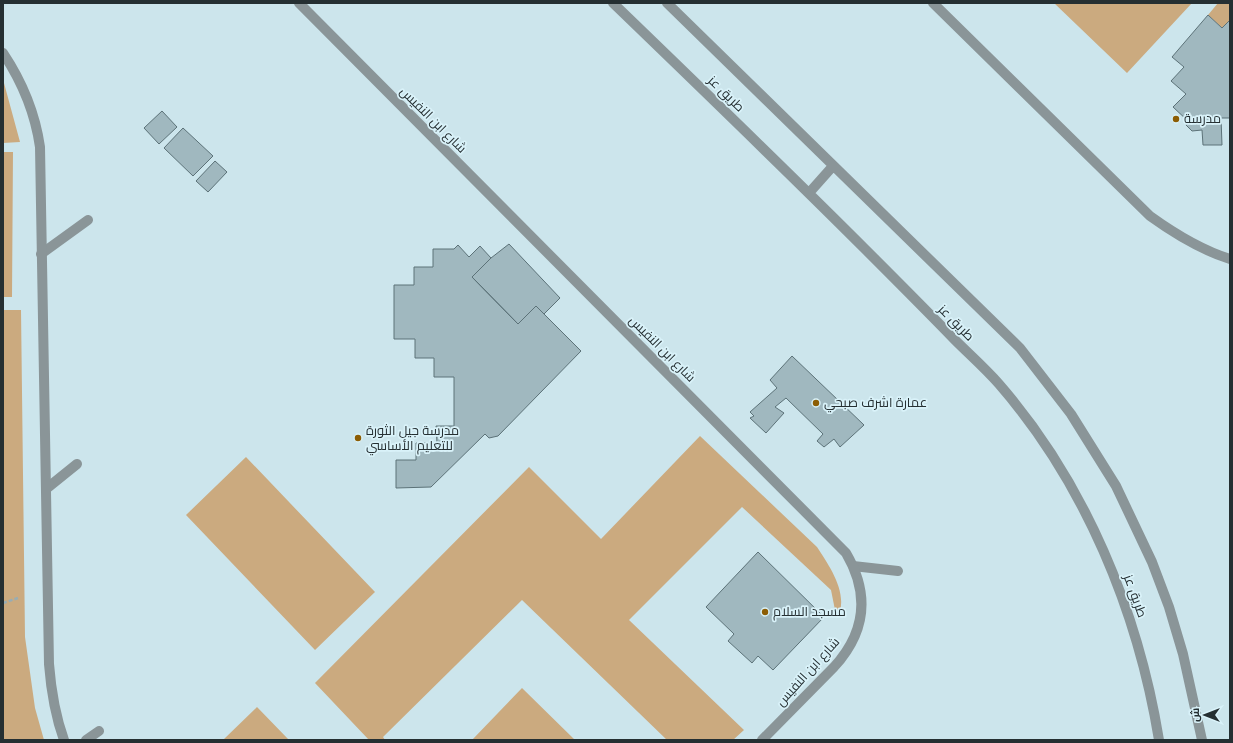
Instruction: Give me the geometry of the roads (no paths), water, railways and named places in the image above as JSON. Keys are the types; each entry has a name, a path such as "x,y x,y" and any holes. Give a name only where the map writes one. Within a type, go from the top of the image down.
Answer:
{"street":[{"name":"شارع ابن النفيس","path":"299,3 836,542 853,566 861,595 861,611 853,641 845,655 834,667 762,740"},
{"name":"طريق عز","path":"613,3 809,193 998,383 1027,421 1054,459 1099,542 1118,585 1145,670 1159,740"},
{"name":"طريق عز","path":"667,3 1020,348 1063,403 1094,450 1135,524 1164,594 1183,654 1202,740"},
{"path":"933,3 1150,216 1187,240 1230,259"},
{"path":"3,53 15,71 25,91 37,128 40,147 49,664 51,689 56,715 64,740"},
{"path":"809,193 833,166"},
{"path":"42,254 88,220"},
{"path":"46,489 77,464"},
{"path":"853,566 898,571"},
{"path":"86,740 99,731"}],"place":[{"name":"مدرسة","path":"1176,119"},
{"name":"عمارة اشرف صبحي","path":"816,403"},
{"name":"مدرسة جيل الثورة للتعليم الأساسي","path":"358,438"},
{"name":"مسجد السلام","path":"765,612"}]}
